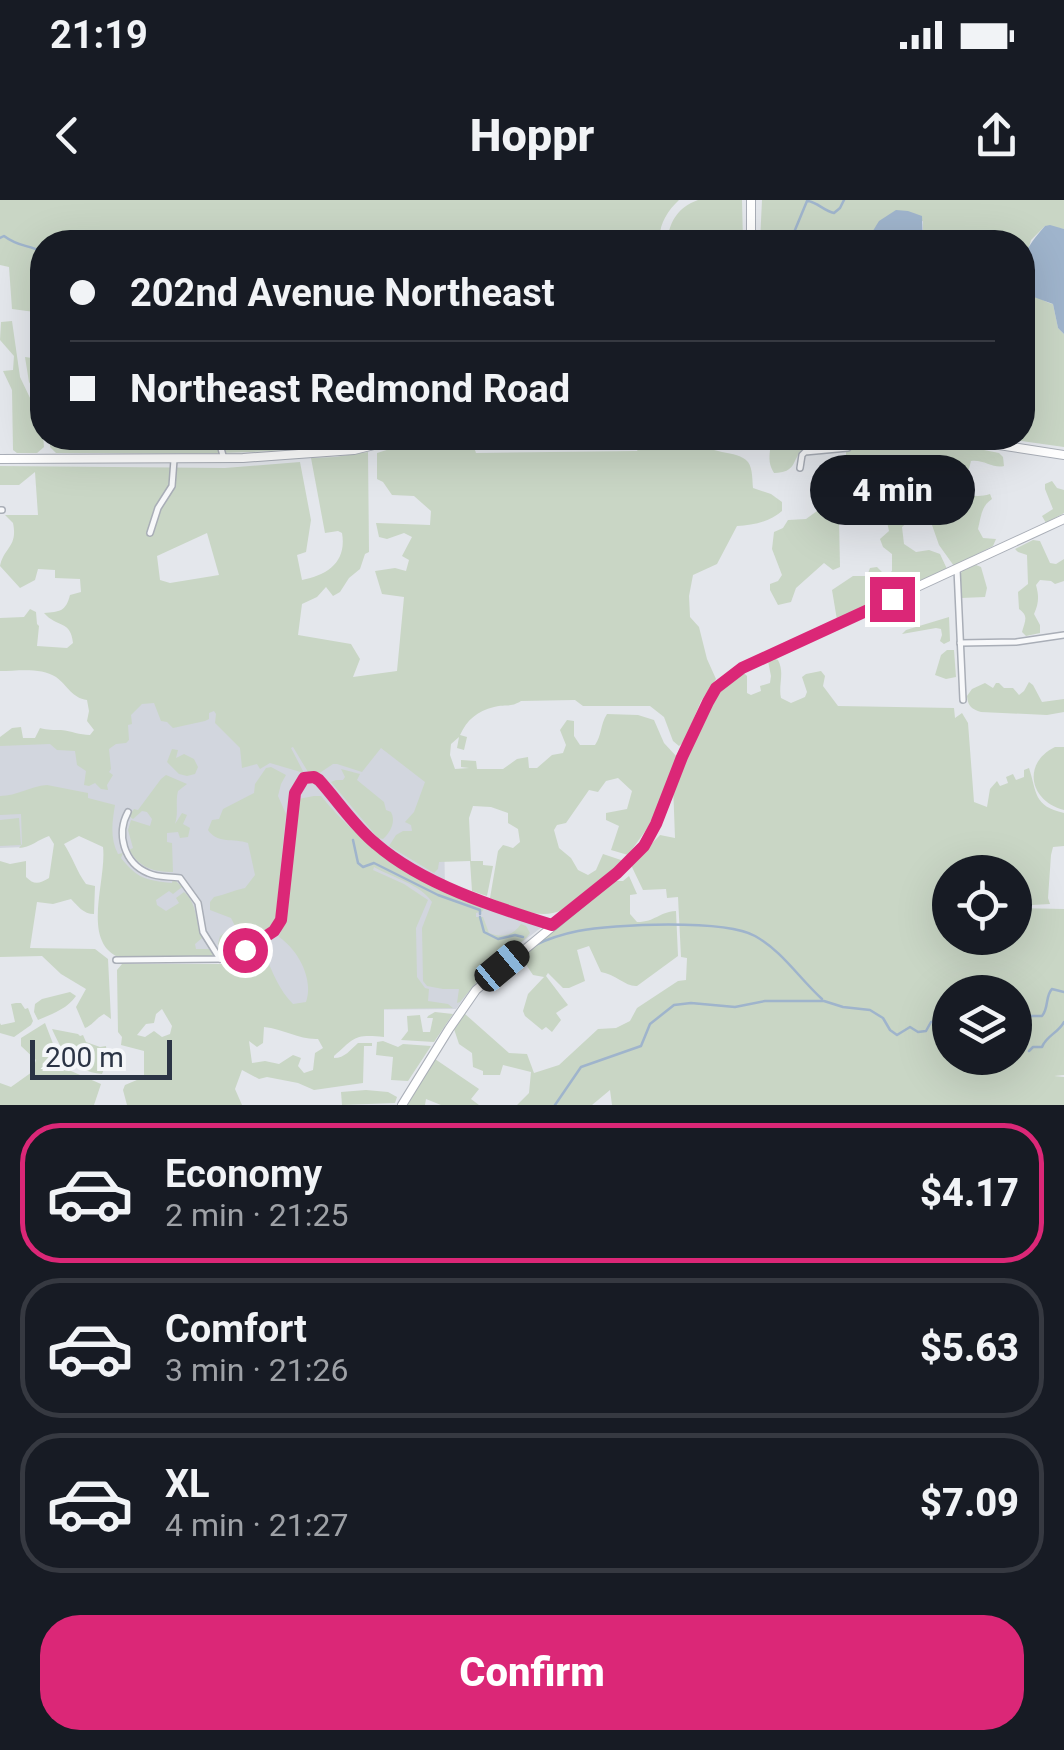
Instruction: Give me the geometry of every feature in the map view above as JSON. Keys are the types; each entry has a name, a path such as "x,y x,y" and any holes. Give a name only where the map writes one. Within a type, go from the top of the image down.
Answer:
{"street":[{"path":"750,230 751,200"},
{"path":"221,450 224,459"},
{"path":"0,459 224,459 354,450"},
{"path":"800,468 806,452 827,450"},
{"path":"1031,450 1064,455"},
{"path":"150,533 158,508 172,486 174,460"},
{"path":"402,1105 476,990 644,846 708,702 726,679 742,668 1064,519"},
{"path":"957,569 962,700"},
{"path":"960,643 1016,642 1064,635"},
{"path":"116,960 220,959 238,954 274,931 281,920 295,793 304,778 314,777 373,842 392,856 437,882 552,925"},
{"path":"128,812 122,838 128,856 145,872 180,878 198,904 203,932 220,959"}],"shaded area":[{"path":"97,701 442,702 445,890 542,927 486,969 456,1009 232,1011 229,949 108,950 105,810 23,812 24,847 0,848 0,742 98,738"}],"green space":[{"path":"0,200 679,200 660,230 30,230 30,311 12,309 9,267 0,265"},
{"path":"698,200 742,200 743,230 670,230 685,207"},
{"path":"762,200 1064,200 1064,229 1045,226 1035,236 1035,230 923,230 923,221 876,230 761,230"},
{"path":"1035,294 1053,304 1058,328 1064,334 1064,447 1035,443"},
{"path":"12,321 20,377 30,398 30,450 40,450 37,453 13,450 12,390 3,371 13,370 14,356 0,340 1,322"},
{"path":"25,357 30,358 29,382"},
{"path":"53,450 284,450 257,452"},
{"path":"387,450 715,450 743,458 751,468 753,488 782,502 782,511 772,518 737,526 717,564 693,575 690,617 699,627 716,679 679,746 673,741 664,717 650,706 583,706 575,700 521,701 488,709 473,717 460,735 467,737 464,750 457,748 459,737 451,744 455,769 469,768 461,767 461,760 476,761 477,769 503,769 528,757 529,768 537,768 552,755 563,753 566,745 560,730 567,720 574,721 574,736 580,745 595,745 607,714 654,720 664,743 677,757 651,823 628,855 611,850 619,826 606,820 606,813 627,809 632,791 618,778 606,781 598,792 589,790 566,823 554,830 559,848 578,870 588,875 596,870 603,854 624,861 562,910 535,913 490,898 498,851 503,845 513,848 520,842 518,829 508,823 508,813 473,806 469,818 471,861 493,866 487,896 472,891 470,861 439,862 434,873 389,846 396,835 412,831 405,822 414,812 425,782 381,748 362,772 333,764 318,774 308,772 293,747 304,773 270,763 260,769 257,764 242,768 240,748 215,723 214,711 205,721 173,728 161,721 154,703 142,704 131,715 129,740 109,749 109,772 113,775 108,790 95,783 84,785 86,771 77,765 75,751 57,750 50,744 0,746 0,737 12,728 21,727 23,738 35,738 40,728 90,735 94,730 87,721 87,700 56,677 36,671 0,671 0,618 24,617 30,609 36,612 39,626 37,646 67,648 73,643 69,631 44,613 61,610 70,595 81,592 80,579 55,578 55,570 38,569 35,580 20,588 0,566 14,537 13,523 5,515 38,515 35,472 19,485 0,485 0,466 225,468 300,462 311,520 306,552 297,555 302,580 334,566 343,543 342,533 325,533 311,458 368,452 369,552 340,592 333,596 326,587 302,604 298,635 351,644 360,659 353,677 397,671 404,597 382,594 375,571 406,571 409,560 402,556 412,537 404,533 387,539 379,537 376,523 430,525 431,511 414,496 392,495 377,479 377,453","holes":["207,533 219,575 170,583 160,580 157,556"]},
{"path":"770,450 802,450 790,468 781,472 774,473"},
{"path":"846,452 999,453 1004,466 971,461 960,477 960,497 990,494 992,499 984,508 978,529 983,538 996,539 993,546 954,566 939,545 932,525 920,517 910,520 902,527 904,544 916,552 929,550 940,554 947,569 837,620 832,590 853,576 867,576 870,568 877,567 886,576 892,571 892,554 880,539 889,531 886,517 893,511 888,462 859,455 853,460 846,459","holes":["923,470 927,479 940,481 937,496 909,510 902,497 906,474"]},
{"path":"1052,481 1064,490 1064,513 1046,523 1042,516 1053,509 1045,484"},
{"path":"824,506 839,520 840,567 833,570 824,563 796,588 791,602 778,605 770,590 770,584 782,575 772,549 774,532 788,520 806,519"},
{"path":"1033,540 1040,541 1050,563 1064,559 1064,581 1055,584 1040,580 1036,585 1034,614 1040,633 1026,636 1022,632 1025,616 1019,609 1018,592 1028,584 1027,555 1015,549"},
{"path":"981,567 987,588 985,597 961,598 962,571"},
{"path":"949,617 950,641 944,644 940,641 941,629 902,634 906,630"},
{"path":"954,650 956,677 946,679 935,675 941,655"},
{"path":"773,658 778,660 781,670 781,698 791,703 805,697 802,677 821,671 825,676 823,686 838,706 954,708 955,718 962,713 968,723 974,802 987,807 990,789 997,781 1000,786 1008,783 1006,777 1013,774 1016,780 1024,777 1024,770 1029,768 1041,802 1064,813 1064,846 1053,847 1051,855 1050,904 1032,905 1032,855 932,855 932,955 1032,955 1032,908 1064,909 1064,1075 1054,1076 1064,1077 1064,1105 612,1105 610,1090 592,1105 517,1105 529,1093 531,1072 503,1065 500,1075 483,1075 483,1071 473,1067 472,1053 459,1044 454,1029 465,1014 509,1053 527,1054 534,1073 559,1065 598,1029 616,1028 630,1021 637,1008 678,981 686,980 687,958 681,957 678,897 667,898 666,889 643,890 631,865 660,835 675,838 673,784 713,696 743,672 747,676 747,693 751,695 770,683 768,661"},
{"path":"1029,682 1042,702 1064,699 1064,712 981,712 968,703 972,689 985,683 993,688 999,683 1019,695"},
{"path":"1055,747 1064,747 1064,810 1043,799 1034,781 1038,762"},
{"path":"172,749 178,750 176,758 184,754 194,759 198,767 195,774 179,774 167,762"},
{"path":"271,767 286,775 278,796 286,814 275,924 250,943 221,953 220,936 235,926 231,918 210,910 210,902 214,897 245,888 255,875 248,843 221,839 208,830 223,809 254,793 255,784"},
{"path":"341,769 360,774 357,780 391,812 392,826 383,839 378,838 331,782 343,780"},
{"path":"166,775 187,784 178,791 175,824 182,813 187,815 183,824 190,828 188,837 180,838 178,832 167,833 167,842 172,843 173,872 148,868 129,850 133,848 128,830 131,820 150,826 152,819 142,811 133,819 129,816"},
{"path":"47,785 88,793 88,798 115,805 112,830 118,854 123,853 121,858 143,877 172,883 173,878 182,887 156,900 157,905 166,911 179,903 176,898 184,892 194,908 202,938 195,944 196,949 209,949 213,954 120,958 108,950 98,925 103,847 79,836 64,844 86,884 95,886 94,914 71,899 53,904 37,902 30,948 95,949 108,959 111,1019 104,1014 85,1028 76,1007 86,989 42,956 0,957 0,861 26,861 26,877 39,882 49,878 54,844 49,836 19,848 21,814 0,815 0,796"},
{"path":"321,796 355,832 394,862 437,887 484,906 476,917 483,917 489,933 507,935 521,924 530,933 487,970 457,1003 459,989 427,986 423,981 422,928 432,902 413,886 374,867 373,870 428,900 416,928 417,977 429,989 428,1001 453,1008 384,1009 384,1037 355,1039 334,1056 344,1055 358,1043 372,1043 364,1046 363,1083 314,1090 298,1083 259,1079 242,1070 235,1089 242,1105 127,1105 123,1090 125,1085 144,1077 144,1051 121,1045 117,970 122,964 232,964 260,953 265,955 293,1004 306,1002 308,984 303,966 279,937 287,914 298,799","holes":["162,1009 172,1026 170,1034 162,1037 154,1031 145,1037 137,1035 146,1024 154,1023","264,1027 318,1039 323,1048 315,1053 313,1070 304,1073 298,1066 301,1058 293,1055 279,1064 252,1063 249,1041 257,1047 263,1043"]},
{"path":"19,818 21,845 0,846 0,820"},
{"path":"629,876 637,894 630,895 630,914 637,922 676,911 678,956 633,986 601,972 589,946 577,950 585,981 563,988 548,973 546,976 568,1005 556,1013 561,1020 552,1032 546,1027 542,1030 523,1011 528,994 544,977 533,975 525,963 509,969 506,966 614,881"},
{"path":"70,992 76,996 68,1004 38,1020 35,1004"},
{"path":"21,1003 28,1008 31,1025 14,1037 0,1033 0,1023 15,1022 11,1004"},
{"path":"435,1012 453,1014 434,1042 401,1040 408,1031 407,1016 420,1015 423,1032 430,1032 433,1018 427,1018"},
{"path":"45,1023 57,1054 71,1071 101,1084 94,1105 0,1105 0,1083 11,1087 32,1072 36,1060 21,1046 21,1038"},
{"path":"52,1029 83,1035 86,1042 106,1046 102,1074 76,1065"},
{"path":"377,1042 398,1047 431,1046 408,1081 391,1080 393,1057 376,1055"},
{"path":"435,1059 479,1089 471,1099 479,1105 441,1105 426,1099 425,1105 406,1105"},
{"path":"341,1092 388,1092 397,1097 395,1103 342,1105"}],"water":[{"path":"896,210 908,211 922,216 923,230 873,230 879,221"},
{"path":"1045,226 1064,229 1064,334 1058,328 1053,304 1035,297 1035,239"}],"waterway":[{"path":"795,230 807,201 834,213 844,200"},
{"path":"0,238 4,236 30,247"},
{"path":"353,840 358,863 363,867 374,863 438,895 480,910 480,914"},
{"path":"480,917 484,932 498,939 523,937"},
{"path":"535,945 572,932 616,926 720,927 755,936 774,949 822,999"},
{"path":"1032,1016 1042,1016 1052,989 1064,992"},
{"path":"555,1105 581,1067 641,1046 650,1024 674,1005 735,1007 765,1001 824,1001 870,1010 897,1035 910,1027 926,1031 932,1022"},
{"path":"1032,1048 1042,1047 1064,1022"}],"route":[{"path":"245,950 278,928 295,793 304,778 314,777 373,842 392,856 437,882 552,925 630,862 644,846 716,688 742,668 892,599"}]}
